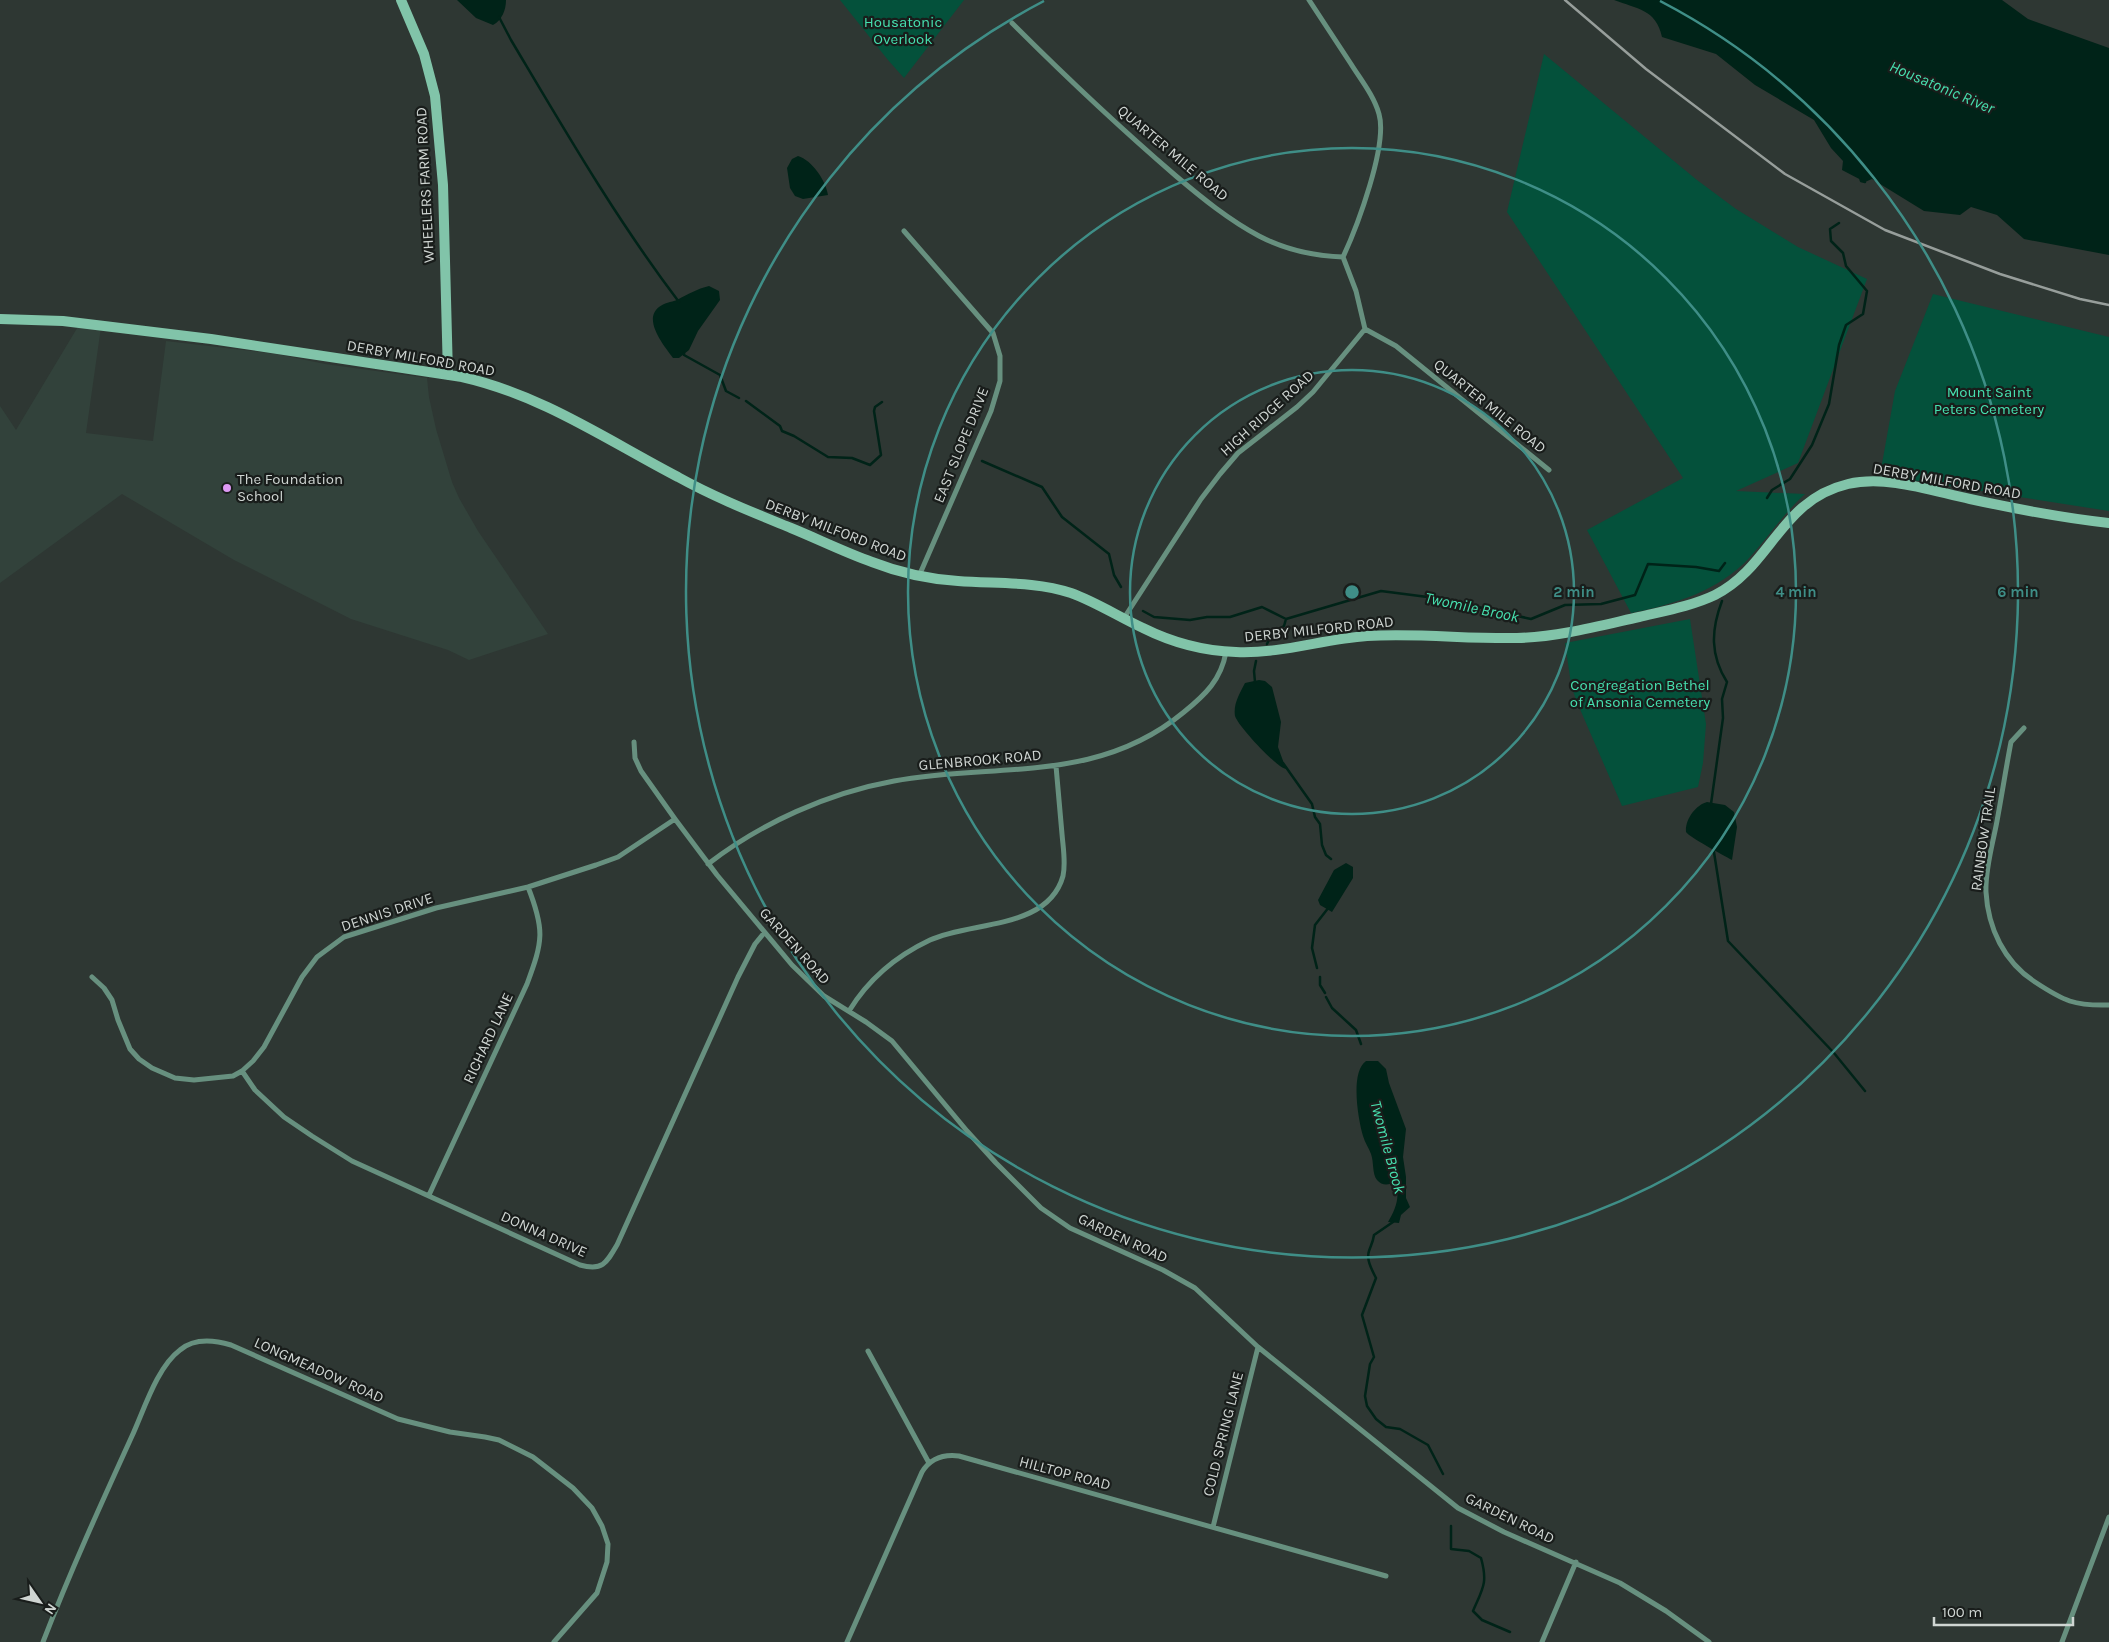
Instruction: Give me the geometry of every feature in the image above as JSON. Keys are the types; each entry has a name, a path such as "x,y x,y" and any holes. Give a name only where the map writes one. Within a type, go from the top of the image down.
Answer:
{"main road":[{"name":"WHEELERS FARM ROAD","path":"401,0 424,54 435,96 443,185 448,375"},
{"name":"DERBY MILFORD ROAD","path":"0,319 63,320 211,339 448,375 494,385 534,400 574,420 719,499 866,560 918,576 959,581 1030,584 1051,588 1084,599 1164,638 1226,652 1267,652 1356,637 1386,635 1534,637 1596,627 1687,605 1716,594 1737,580 1754,564 1788,520 1804,504 1835,488 1856,482 1886,483 2023,510 2109,523"}],"street":[{"path":"1309,0 1371,95 1380,115 1381,134 1378,156 1360,214 1343,257 1356,291 1366,329"},
{"name":"QUARTER MILE ROAD","path":"1012,23 1140,146 1208,202 1259,236 1328,257 1343,257"},
{"name":"EAST SLOPE DRIVE","path":"904,231 993,333 1000,356 1000,381 991,411 918,576"},
{"name":"QUARTER MILE ROAD","path":"1366,329 1396,346 1549,470"},
{"name":"HIGH RIDGE ROAD","path":"1124,618 1220,474 1238,453 1297,407 1313,392 1366,329"},
{"name":"GLENBROOK ROAD","path":"708,864 745,838 788,816 861,789 893,781 938,774 1056,766 1111,753 1135,743 1167,725 1196,703 1212,687 1220,672 1226,652"},
{"name":"RAINBOW TRAIL","path":"2024,728 2010,742 1988,872 1986,891 1989,916 2000,946 2014,965 2030,979 2062,1000 2089,1006 2109,1006"},
{"name":"GARDEN ROAD","path":"634,742 635,758 641,771 708,864 764,933 810,984 824,996 878,1030 897,1047 996,1163 1053,1218 1094,1240 1183,1280 1208,1300 1258,1347 1458,1508 1504,1532 1576,1562 1620,1583 1646,1598 1710,1642"},
{"path":"849,1012 865,988 879,973 930,939 1016,918 1045,904 1053,896 1060,884 1064,862 1056,766"},
{"name":"DENNIS DRIVE","path":"242,1071 264,1047 302,976 317,957 344,936 436,908 528,887 618,857 675,819"},
{"name":"RICHARD LANE","path":"429,1194 527,984 538,954 541,928 528,887"},
{"name":"DONNA DRIVE","path":"242,1071 255,1090 274,1108 312,1136 352,1161 429,1194 580,1265 596,1268 604,1264 617,1245 738,977 755,944 764,933"},
{"path":"92,978 104,988 112,1000 123,1035 130,1049 139,1059 152,1068 176,1078 194,1080 224,1078 242,1071"},
{"name":"LONGMEADOW ROAD","path":"43,1642 84,1540 160,1376 179,1350 193,1343 208,1341 231,1345 398,1419 450,1432 485,1436 499,1440 533,1457 573,1488 592,1508 602,1526 608,1544 607,1562 597,1593 554,1642"},
{"name":"COLD SPRING LANE","path":"1213,1527 1258,1347"},
{"path":"847,1642 922,1472 929,1462 868,1351"},
{"name":"HILLTOP ROAD","path":"929,1462 940,1457 959,1456 1386,1576"},
{"path":"2062,1642 2109,1518"},
{"path":"1542,1642 1576,1562"}],"shaded area":[{"name":"The Foundation School","path":"79,325 101,327 86,433 153,441 166,341 277,354 325,364 427,378 436,429 452,482 459,498 478,531 548,634 469,660 448,650 351,619 234,560 122,494 0,583 0,406 16,430"}],"green space":[{"name":"Housatonic Overlook","path":"840,0 964,0 904,78"},
{"path":"1544,54 1697,180 1736,209 1798,247 1867,279 1798,463 1736,491 1805,494 1750,557 1725,579 1680,600 1631,613 1587,530 1683,478 1507,212"},
{"name":"Mount Saint Peters Cemetery","path":"1933,294 2109,337 2109,511 1880,475 1895,391"},
{"name":"Congregation Bethel of Ansonia Cemetery","path":"1690,619 1706,724 1703,763 1698,787 1622,806 1576,700 1571,684 1565,643"}],"water":[{"path":"457,0 506,0 503,14 493,25 476,18"},
{"name":"Housatonic River","path":"1614,0 2002,0 2028,19 2109,48 2109,255 2024,239 1997,215 1971,207 1960,215 1924,211 1872,179 1865,182 1842,170 1843,161 1831,148 1814,120 1755,85 1716,54 1662,37 1659,28 1650,15 1638,8"},
{"path":"798,156 813,166 818,172 828,195 803,199 795,196 790,188 787,168 792,159"},
{"path":"709,286 719,291 720,300 698,331 689,350 679,358 673,358 654,326 654,312 663,304"},
{"path":"1259,680 1265,681 1272,687 1281,722 1278,747 1286,769 1281,767 1258,746 1235,716 1236,703 1245,683"},
{"path":"1707,802 1725,805 1734,812 1737,827 1732,860 1686,832 1687,822 1692,813 1699,806"},
{"path":"1346,863 1353,867 1353,878 1332,912 1320,905 1318,900 1334,870"},
{"path":"1366,1061 1378,1061 1386,1069 1389,1083 1406,1129 1403,1157 1406,1177 1406,1198 1410,1207 1401,1215 1399,1223 1388,1222 1395,1208 1397,1198 1395,1182 1386,1184 1377,1180 1374,1175 1371,1154 1361,1128 1357,1085 1361,1067"}],"waterway":[{"path":"499,17 591,173 634,239 679,302"},
{"name":"Twomile Brook","path":"1860,177 1861,181 1865,182"},
{"name":"Twomile Brook","path":"1767,498 1772,490 1790,479 1812,445 1829,404 1839,345 1846,325 1863,314 1867,291 1846,266 1843,253 1831,241 1830,229 1839,223"},
{"path":"684,353 684,355 720,375 726,391 739,398"},
{"path":"746,401 780,426 782,431 794,436 828,457 852,458 870,465 881,455 874,411 875,407 882,402"},
{"path":"982,461 1042,487 1062,517 1109,554 1114,575 1121,587"},
{"name":"Twomile Brook","path":"1286,619 1381,591 1443,599 1531,619 1565,605 1601,604 1635,595 1648,564 1696,567 1719,571 1725,563"},
{"path":"1711,804 1723,718 1722,699 1727,682 1721,672 1714,642 1714,632 1722,601"},
{"path":"1143,611 1154,617 1190,620 1207,617 1230,617 1262,607 1286,619"},
{"name":"Twomile Brook","path":"1267,644 1272,633 1284,626 1286,619"},
{"name":"Twomile Brook","path":"1255,682 1254,671 1256,661"},
{"name":"Twomile Brook","path":"1283,763 1312,804 1315,817 1320,824 1322,845 1326,855 1331,859"},
{"path":"1713,846 1728,941 1834,1053 1865,1091"},
{"path":"1317,968 1312,948 1315,925 1329,907"},
{"path":"1320,977 1320,985 1325,993"},
{"path":"1326,997 1332,1008 1356,1030 1361,1044"},
{"name":"Twomile Brook","path":"1393,1222 1374,1235 1368,1254 1370,1265 1376,1278 1362,1315 1374,1357 1370,1364 1365,1396 1367,1406 1376,1419 1386,1427 1400,1429 1428,1445 1443,1474"},
{"path":"1451,1526 1451,1549 1469,1551 1481,1558 1484,1580 1473,1611 1482,1620 1510,1632"}],"railway":[{"path":"1565,0 1646,69 1785,174 1885,230 2000,274 2080,299 2109,305"}],"place":[{"name":"The Foundation School","path":"227,488"}]}
